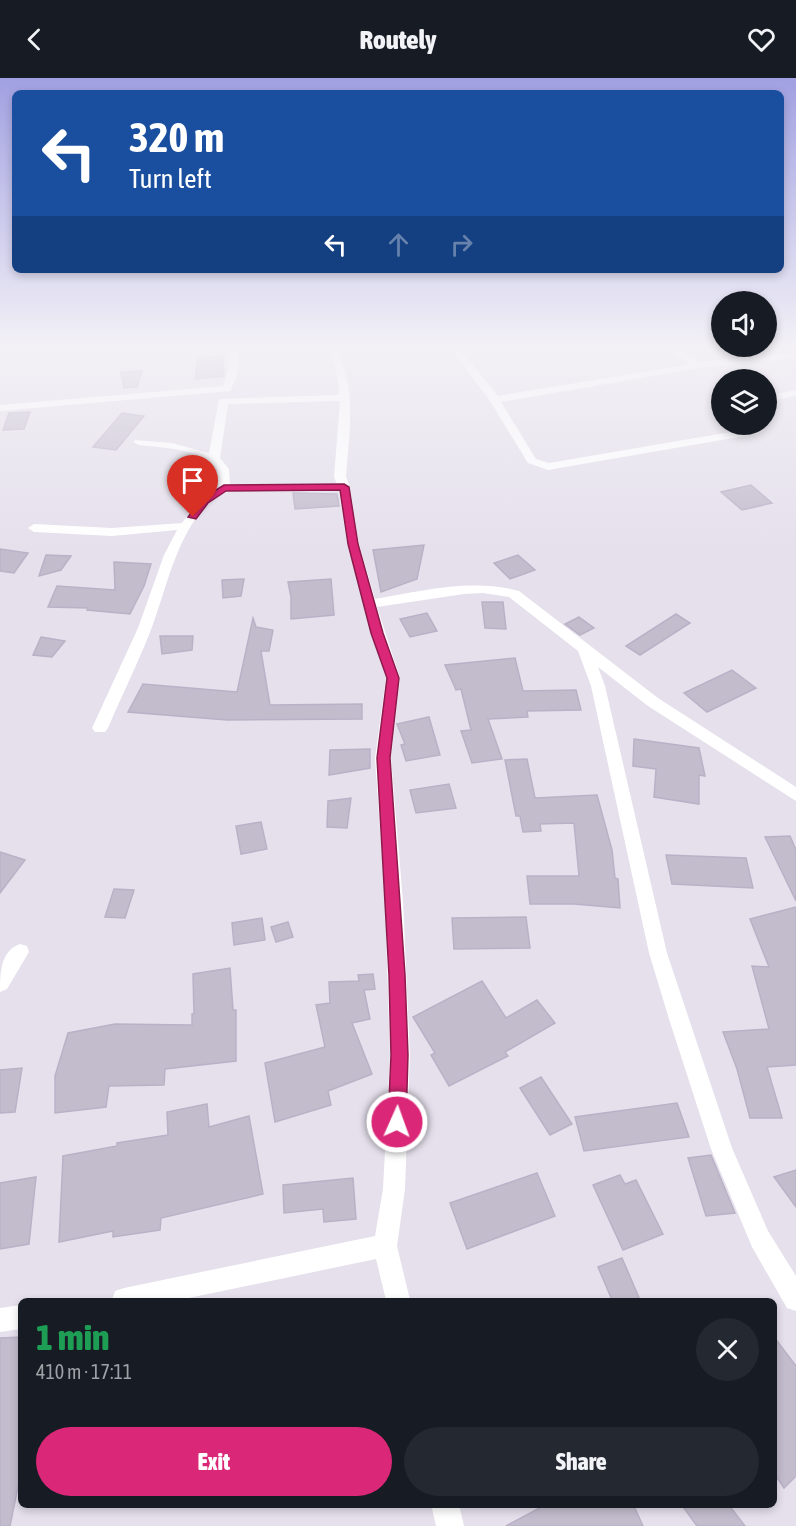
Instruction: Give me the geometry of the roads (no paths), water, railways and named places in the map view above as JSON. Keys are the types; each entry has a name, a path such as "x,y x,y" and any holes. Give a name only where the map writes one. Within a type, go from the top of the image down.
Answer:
{"street":[{"path":"214,459 221,412"},
{"path":"343,412 340,477 344,487 353,544 393,678 383,758 394,901 400,1055 394,1190 385,1246 398,1298"},
{"path":"502,412 531,461 548,467 733,435"},
{"path":"139,442 177,446 214,459 223,468 224,488"},
{"path":"100,728 145,628 170,555 186,526 205,501 224,488 344,487"},
{"path":"34,528 112,532 186,526"},
{"path":"370,604 482,588 504,589 514,594 653,702 796,795"},
{"path":"585,650 598,686 658,952 679,1019 722,1149 760,1239 796,1299"},
{"path":"0,983 20,952"},
{"path":"134,1298 385,1246"},
{"path":"0,1320 18,1317"},
{"path":"446,1508 450,1526"}]}
